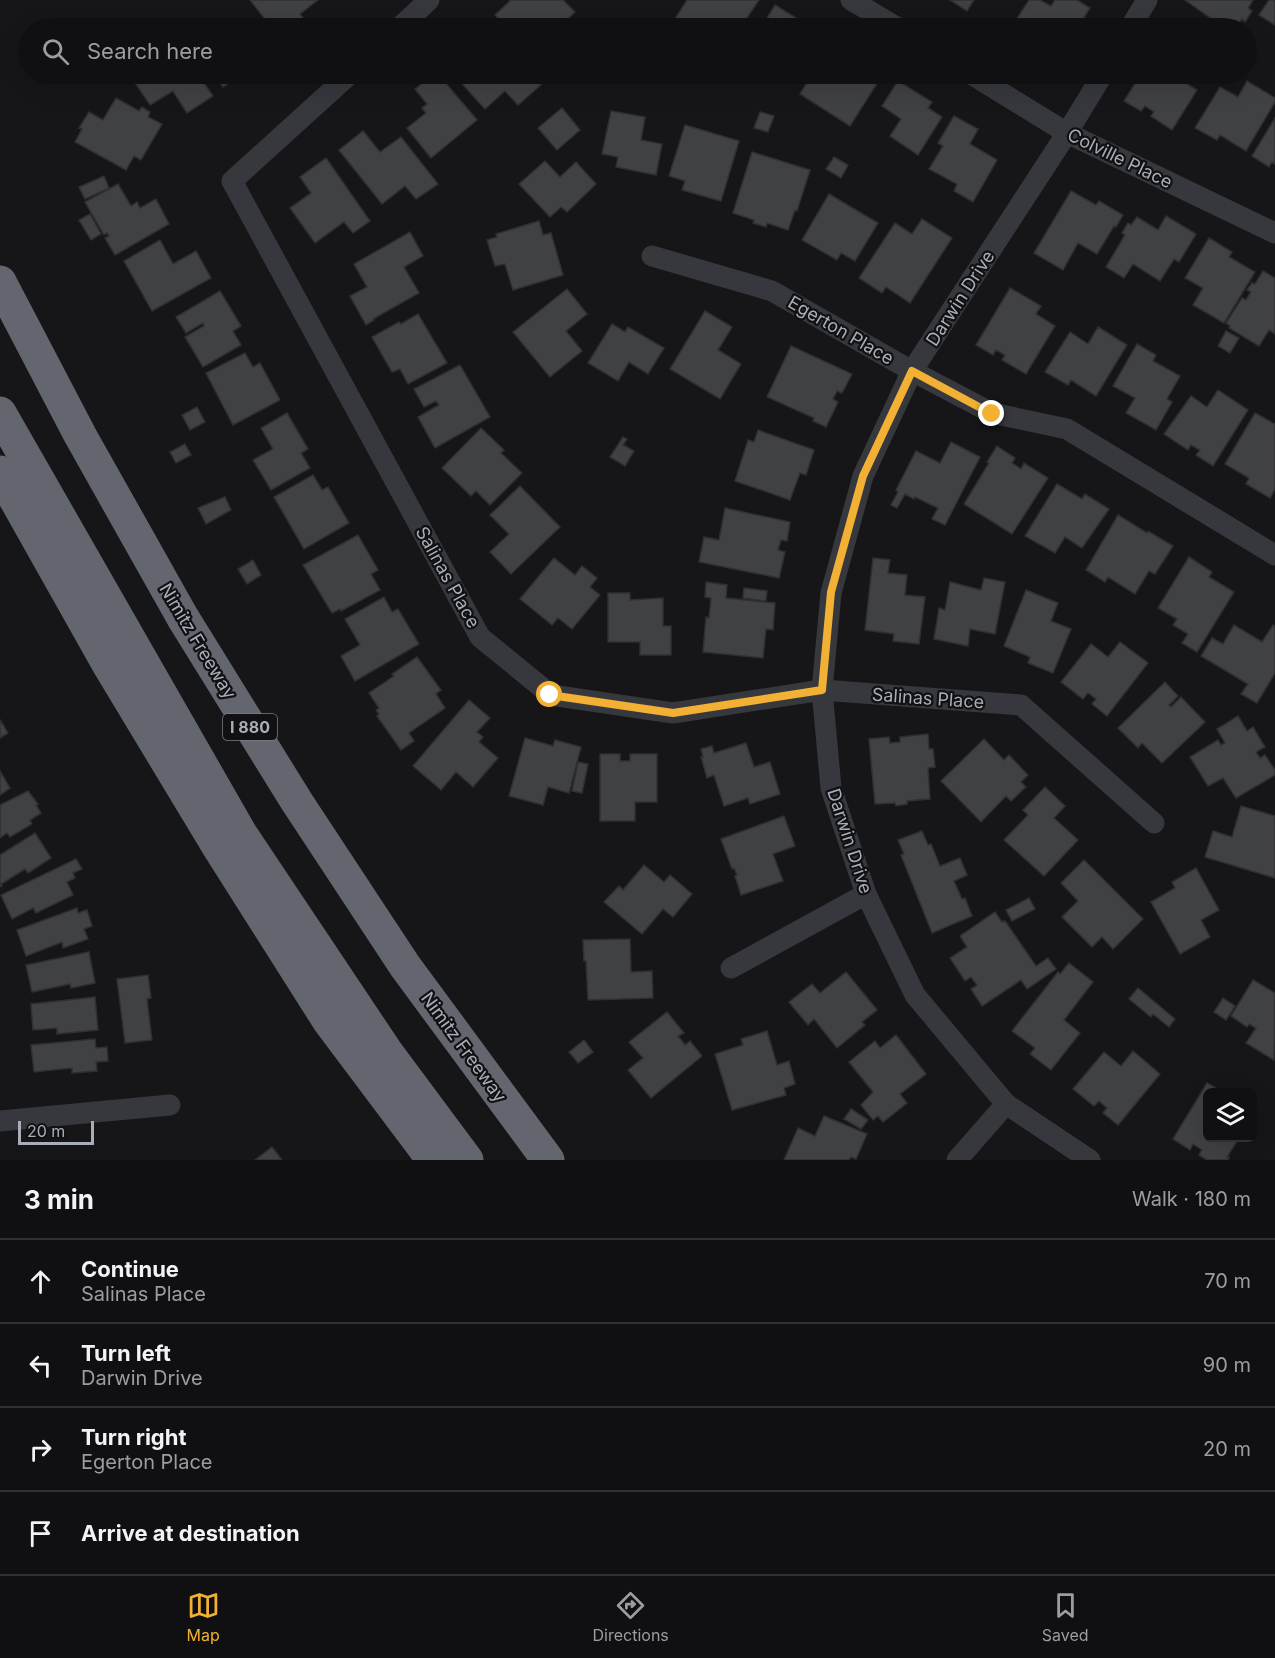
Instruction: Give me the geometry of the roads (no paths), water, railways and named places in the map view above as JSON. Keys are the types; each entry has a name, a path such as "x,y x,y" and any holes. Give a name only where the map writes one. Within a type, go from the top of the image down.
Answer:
{"highway":[{"name":"Nimitz Freeway","path":"0,282 80,435 183,618 297,802 405,966 548,1160"},
{"path":"0,413 241,834 386,1052 467,1160"},
{"path":"0,472 108,664 225,859 328,1020 433,1160"}],"street":[{"path":"410,18 429,0"},
{"path":"851,0 881,18"},
{"path":"1136,18 1147,0"},
{"name":"Salinas Place","path":"339,84 232,181 480,637 550,695 673,713 822,690 1021,705 1154,823"},
{"name":"Colville Place","path":"987,84 1067,133 1275,233"},
{"name":"Darwin Drive","path":"1090,1160 1006,1104 915,995 866,894 831,788 822,690 831,592 863,476 912,371 1097,84"},
{"name":"Egerton Place","path":"652,256 772,291 992,414 1066,429 1275,555"},
{"path":"731,968 866,894"},
{"path":"957,1160 1006,1104"},
{"path":"0,1121 170,1105"}]}
